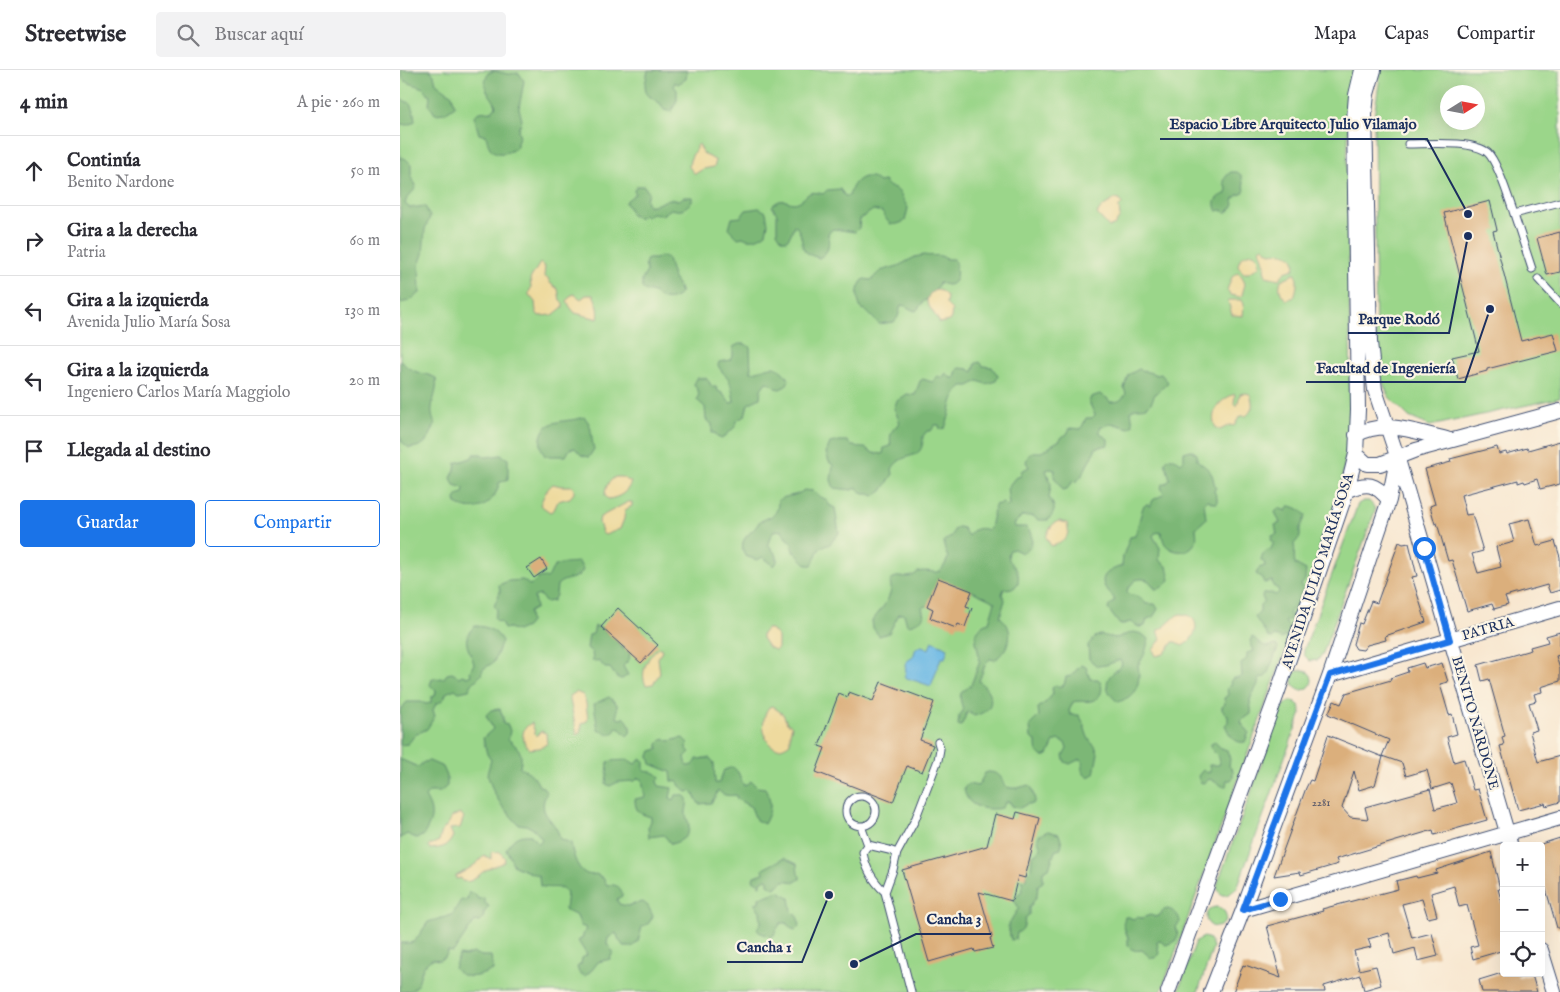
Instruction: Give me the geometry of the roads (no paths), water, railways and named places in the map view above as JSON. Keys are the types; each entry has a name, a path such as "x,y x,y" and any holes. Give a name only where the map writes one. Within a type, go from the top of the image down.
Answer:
{"street":[{"name":"AVENIDA JULIO MARÍA SOSA","path":"1168,992 1274,703 1348,490 1356,454 1358,410 1354,119 1356,95 1362,70"},
{"path":"1211,992 1330,675 1389,500 1397,456 1375,390 1370,342 1365,114 1374,70"},
{"path":"1356,454 1362,460 1373,465 1380,464 1397,456 1450,440 1560,411"},
{"path":"1356,435 1376,426 1388,426 1450,440"},
{"name":"BENITO NARDONE","path":"1397,456 1509,840"},
{"path":"1348,490 1365,484 1372,485 1389,500"},
{"name":"PATRIA","path":"1330,675 1560,608"},
{"path":"1243,910 1509,840 1560,818"},
{"path":"1545,963 1554,992"}],"lane":[{"path":"1408,144 1470,145 1487,152 1494,161 1532,269"},
{"path":"1514,214 1560,202"},
{"path":"1538,279 1560,303"},
{"path":"885,892 897,854 915,820 938,760 940,749 938,742"},
{"path":"857,796 872,800 876,809 874,819 861,826 849,820 846,811 849,802 857,796"},
{"path":"861,826 868,845"},
{"path":"868,845 897,854"},
{"path":"868,845 863,852 865,864 885,892 911,992"}],"water":[{"path":"932,641 948,648 945,658 941,658 931,686 904,677 906,662 913,657 916,648 922,646 929,649"}],"place":[{"name":"Espacio Libre Arquitecto Julio Vilamajo","path":"1468,214"},
{"name":"Parque Rodó","path":"1468,236"},
{"name":"Facultad de Ingeniería","path":"1490,309"},
{"name":"Cancha 1","path":"829,895"},
{"name":"Cancha 3","path":"854,964"}]}
